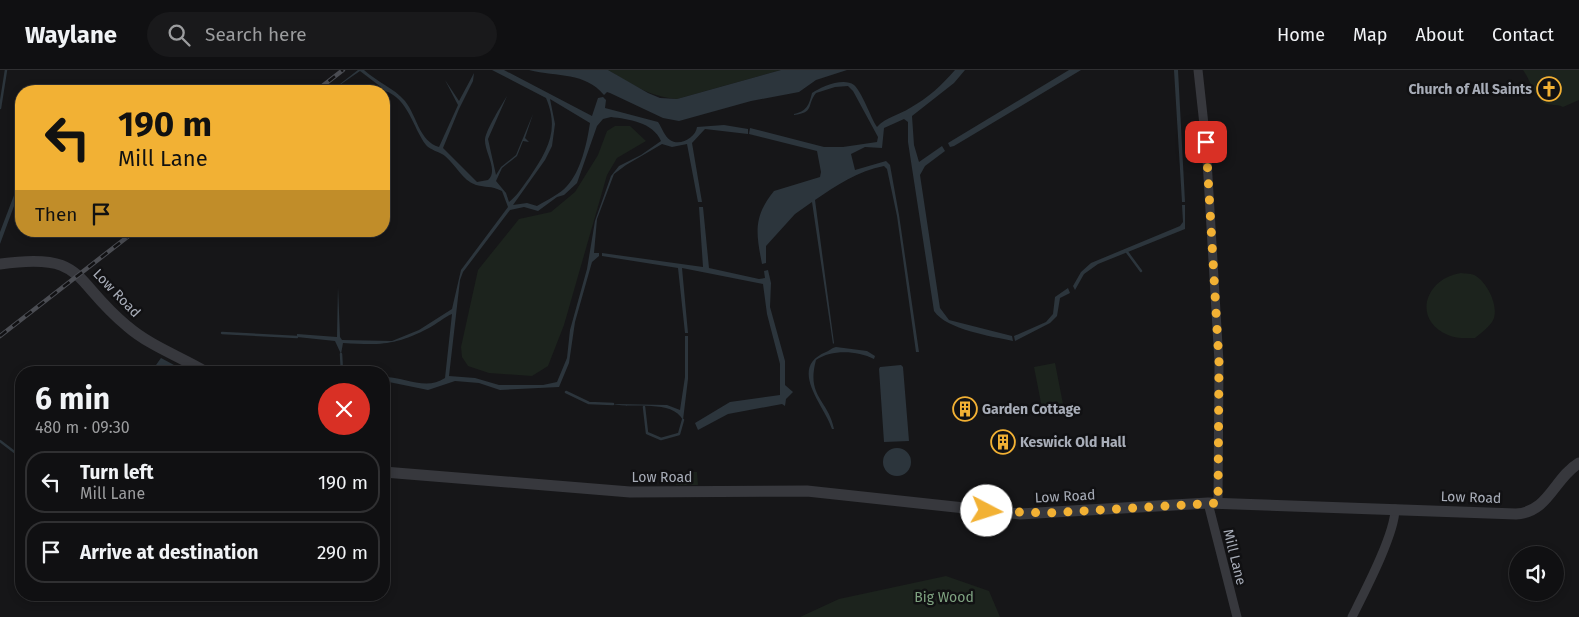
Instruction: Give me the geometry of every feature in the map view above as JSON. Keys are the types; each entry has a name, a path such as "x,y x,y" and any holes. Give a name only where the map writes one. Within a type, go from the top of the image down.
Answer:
{"street":[{"name":"Mill Lane","path":"1198,70 1206,142 1219,362 1213,503 1237,617"},
{"name":"Low Road","path":"0,264 43,261 64,265 88,285 109,310 128,327 196,366"},
{"name":"Low Road","path":"390,472 630,492 807,491 1020,514 1213,503 1523,513 1543,503 1569,471 1579,463"},
{"path":"1352,617 1384,546 1395,509"}],"green space":[{"path":"608,70 781,70 677,99 650,93"},
{"path":"1523,70 1579,70 1579,100 1563,107 1543,102 1536,94"},
{"path":"615,126 630,126 646,141 617,158 607,175 564,325 548,366 532,376 489,373 468,366 462,357 461,347 478,270 519,219 551,212 575,192 598,155 607,131"},
{"path":"1461,273 1473,274 1480,279 1488,289 1493,300 1495,312 1493,321 1475,338 1458,338 1448,335 1437,328 1430,319 1427,310 1427,300 1439,283 1449,276"},
{"path":"1055,363 1063,404 1042,408 1034,367"},
{"path":"677,472 697,472 698,485 676,485"},
{"name":"Big Wood","path":"946,576 989,591 1000,617 800,617 839,599"}],"shaded area":[{"path":"358,70 364,70 385,85 378,85 360,71 339,85"},
{"path":"492,70 504,70 592,116 598,98 603,97 606,100 605,108 658,122 667,137 674,142 687,140 694,134 697,127 724,125 748,129 748,134 705,129 692,143 702,202 698,202 687,144 672,147 662,144 614,174 597,219 594,253 599,253 599,256 592,262 575,322 569,363 559,387 500,390 479,383 455,381 428,390 390,382 390,378 423,383 438,382 445,378 452,314 417,334 396,341 377,344 343,343 341,354 335,341 297,337 297,334 337,337 338,287 340,337 342,340 392,341 419,330 452,309 461,270 508,207 502,191 471,183 445,156 428,147 421,138 405,107 390,94 390,88 405,101 427,139 439,147 458,105 445,80 459,101 474,73 473,81 443,148 477,182 488,180 491,176 492,166 485,144 486,134 507,96 488,139 496,175 501,167 516,155 533,114 525,138 529,142 523,141 517,156 502,168 496,181 506,193 509,202 520,191 546,150 552,131 552,121 546,98","holes":["550,99 590,123 583,156 572,180 564,189 537,206 527,203 513,205 545,160 552,146 555,124","611,117 632,120 652,130 661,141 641,155 619,166 611,176 595,221 587,269 570,330 567,358 557,382 543,385 499,385 475,378 449,376 460,280 463,272 510,210 524,207 538,211 557,197 564,195 577,183 597,126 603,119"]},
{"path":"529,70 608,70 648,93 660,98 677,99 781,70 847,70 816,80 799,92 751,101 679,121 663,118 610,93 607,92 604,95 588,82 580,79"},
{"path":"955,70 965,70 954,83 912,116 914,145 919,162 942,146 945,151 925,166 920,175 940,308 949,320 1012,336 1013,341 959,328 940,318 934,311 908,142 908,122 904,119 884,128 882,148 865,147 851,154 855,170 886,161 890,165 919,352 916,352 897,216 887,169 884,166 857,175 815,200 833,344 812,202 795,214 766,246 766,263 762,264 758,243 759,217 767,200 774,191 820,177 821,172 817,151 749,134 750,128 824,147 843,147 877,142 878,137 853,91 848,86 835,87 816,93 808,110 801,114 794,114 805,109 812,93 826,86 844,82 857,88 877,127 884,121 923,100"},
{"path":"1069,70 1081,70 950,147 948,143"},
{"path":"1174,70 1178,70 1185,202 1182,202"},
{"path":"15,193 15,203 0,244 0,232"},
{"path":"1182,205 1185,205 1185,229 1098,264 1084,274 1075,290 1073,286 1081,272 1091,263 1180,226 1183,222"},
{"path":"699,207 703,207 709,268 759,279 765,278 764,271 768,270 771,283 770,307 785,361 785,385 793,392 786,399 785,406 782,404 728,414 698,430 695,423 730,402 780,395 780,364 767,314 763,284 682,268 688,333 685,333 678,268 602,256 602,253 703,267"},
{"path":"1068,288 1070,293 1060,298 1057,316 1050,323 1015,341 1014,336 1046,322 1053,314 1055,297"},
{"path":"685,336 688,336 688,379 683,420 678,413 670,409 613,404 667,405 680,410 685,377"},
{"path":"836,347 867,351 875,356 874,359 860,354 845,352 830,354 816,360 814,382 819,397 831,419 834,429 832,429 812,388 809,377 810,368 815,359"},
{"path":"161,358 176,366 155,366"},
{"path":"901,365 903,367 909,441 884,442 879,369 880,367"},
{"path":"897,448 907,452 911,462 907,472 897,476 887,472 883,462 887,452"}],"waterway":[{"path":"0,108 6,70"},
{"path":"1127,252 1141,271"},
{"path":"222,333 297,337"},
{"path":"341,354 342,366"},
{"path":"566,392 589,403 613,404"},
{"path":"644,407 647,433 661,439 679,434 683,420"},
{"path":"0,441 15,452"}],"railway":[{"path":"324,85 343,70"},
{"path":"0,336 127,237"}],"place":[{"name":"Church of All Saints","path":"1549,89"},
{"name":"Garden Cottage","path":"965,409"},
{"name":"Keswick Old Hall","path":"1003,442"}],"route":[{"path":"987,511 1020,514 1218,503 1219,362 1206,142"}]}
